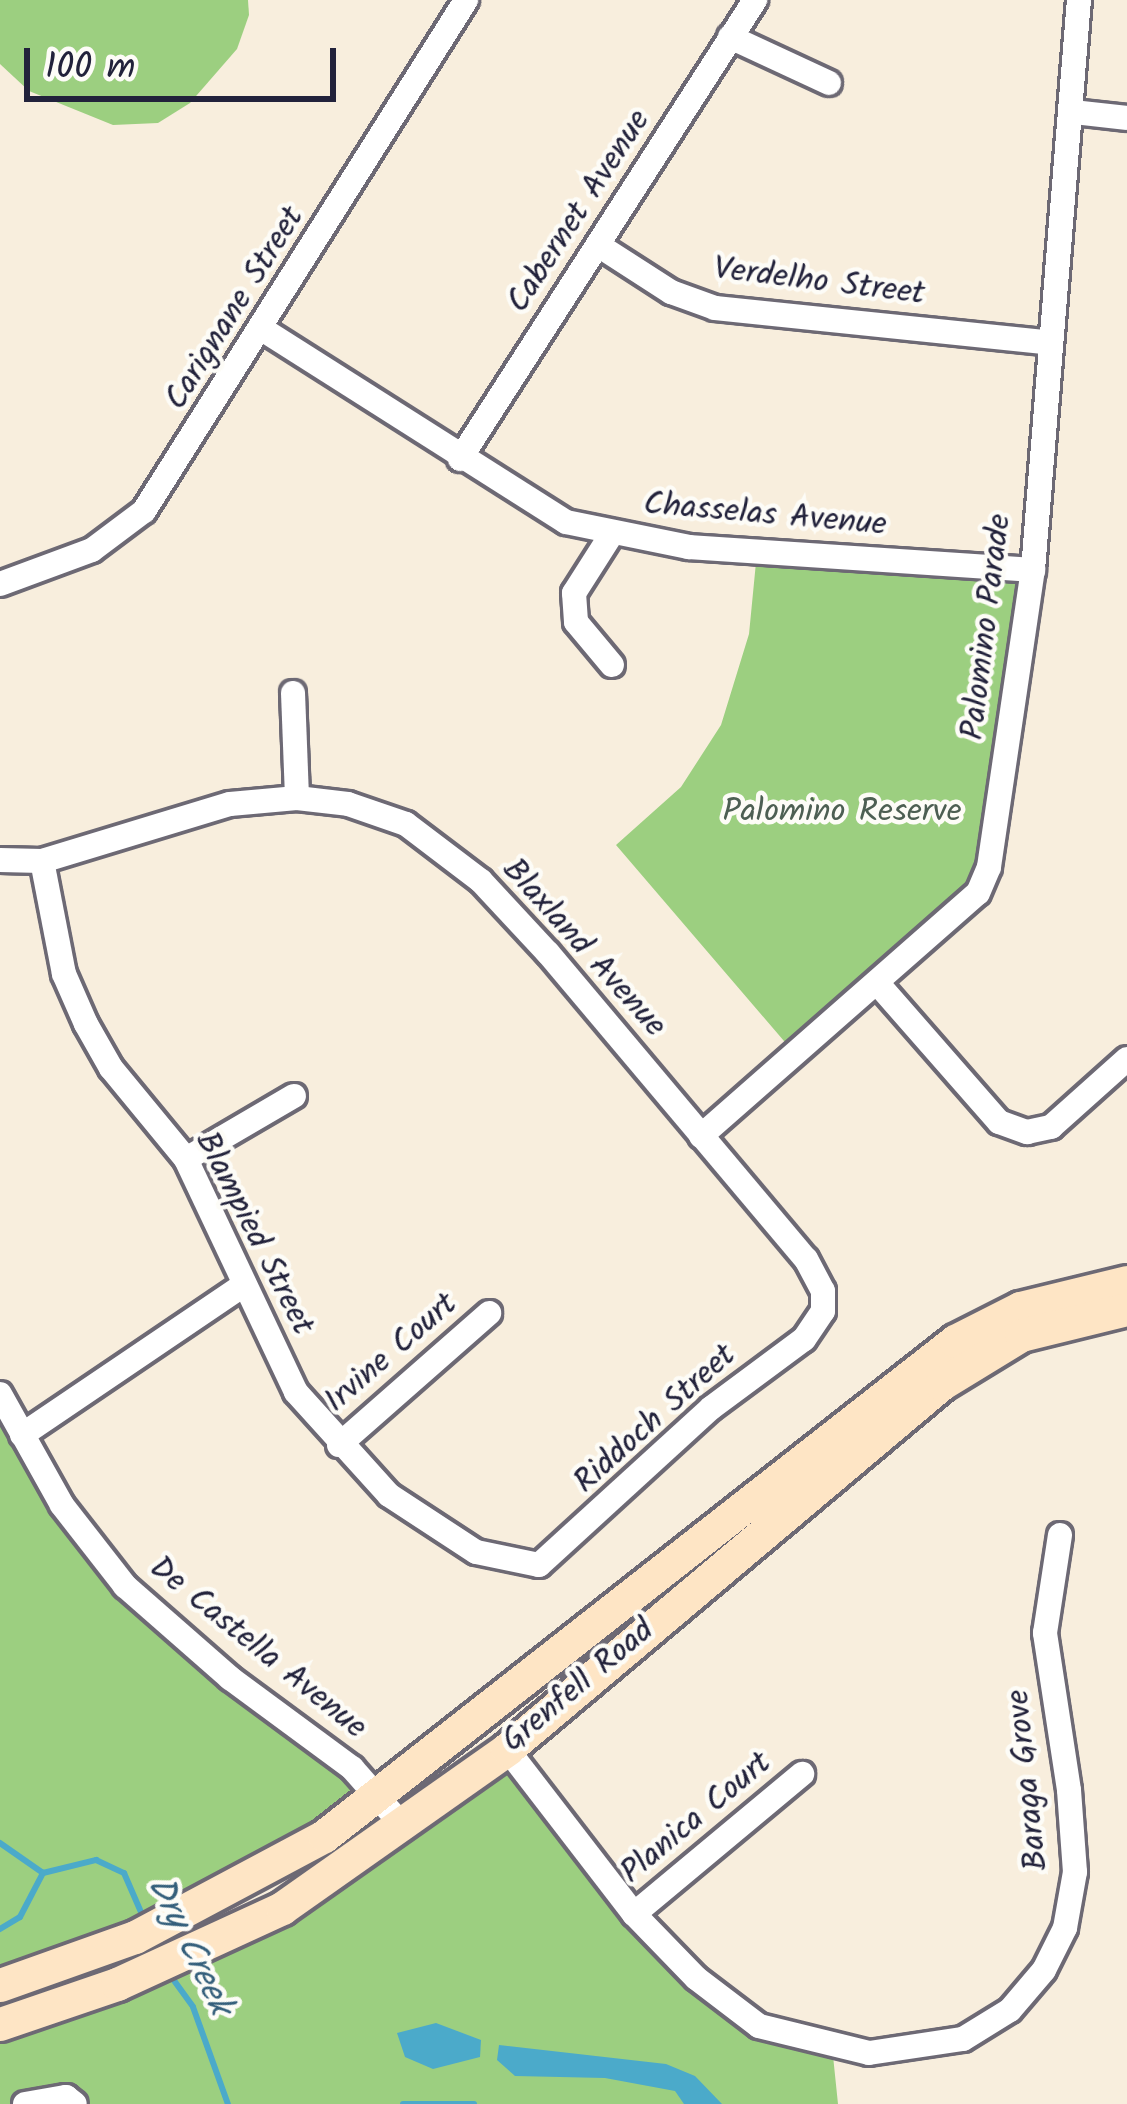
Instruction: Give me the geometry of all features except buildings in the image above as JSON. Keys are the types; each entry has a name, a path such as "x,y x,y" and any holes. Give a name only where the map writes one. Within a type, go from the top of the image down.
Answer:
{"main road":[{"name":"Grenfell Road","path":"0,2024 128,1980 282,1908 404,1827 507,1748 941,1384 1021,1335 1121,1289"},
{"name":"Grenfell Road","path":"0,1984 126,1940 284,1862 379,1797 955,1341 1020,1308 1121,1289"}],"street":[{"name":"Carignane Street","path":"0,584 92,550 144,511 466,0"},
{"name":"Cabernet Avenue","path":"460,459 755,0"},
{"name":"Palomino Parade","path":"701,1136 879,985 978,893 989,867 1033,570 1046,342 1072,112 1079,0"},
{"path":"730,37 829,83"},
{"path":"1072,112 1127,118"},
{"name":"Verdelho Street","path":"598,245 671,292 715,308 1046,342"},
{"name":"Chasselas Avenue","path":"262,328 460,459 566,522 689,548 1033,570"},
{"path":"611,535 574,593 576,622 612,665"},
{"path":"293,693 297,798"},
{"name":"Blaxland Avenue","path":"0,860 42,861 230,804 297,798 348,804 406,824 482,880 806,1259 823,1291"},
{"name":"Blampied Street","path":"42,861 64,974 86,1024 110,1068 186,1160 296,1392 339,1445 389,1495 476,1552 506,1562"},
{"path":"879,985 999,1121 1027,1132 1051,1127 1127,1059"},
{"path":"186,1160 294,1096"},
{"path":"22,1435 242,1286"},
{"name":"Riddoch Street","path":"506,1562 539,1565 570,1542 711,1408 804,1339 823,1311 823,1291"},
{"name":"Irvine Court","path":"339,1445 489,1313"},
{"name":"De Castella Avenue","path":"0,1394 80,1529 147,1610 379,1797 404,1827"},
{"name":"Baraga Grove","path":"507,1748 634,1914 696,1978 759,2026 802,2041 869,2053 963,2039 1010,2010 1044,1970 1065,1928 1075,1872 1045,1634 1060,1535"},
{"name":"Planica Court","path":"634,1914 802,1774"},
{"path":"25,2104 66,2097 75,2104"}],"green space":[{"path":"0,0 248,0 249,15 237,49 190,103 158,123 113,125 29,91 0,64"},
{"name":"Palomino Reserve","path":"757,552 1033,570 989,867 796,1055 616,845 681,787 721,725 749,634"},
{"path":"0,1393 159,1621 379,1797 324,1836 0,1984"},
{"path":"507,1749 634,1914 759,2026 832,2046 838,2104 0,2104 0,2021 219,1939"}],"water":[{"path":"436,2023 481,2040 480,2057 433,2069 405,2057 397,2033"},
{"path":"499,2045 666,2064 695,2076 722,2104 684,2104 675,2091 605,2078 515,2076 497,2060"}],"waterway":[{"name":"Dry Creek","path":"0,1843 43,1873 96,1860 124,1873 144,1919"},
{"path":"0,1929 20,1917 43,1873"},
{"name":"Dry Creek","path":"170,1975 193,2007 228,2104"},
{"name":"Dry Creek","path":"403,2104 474,2104"}]}
